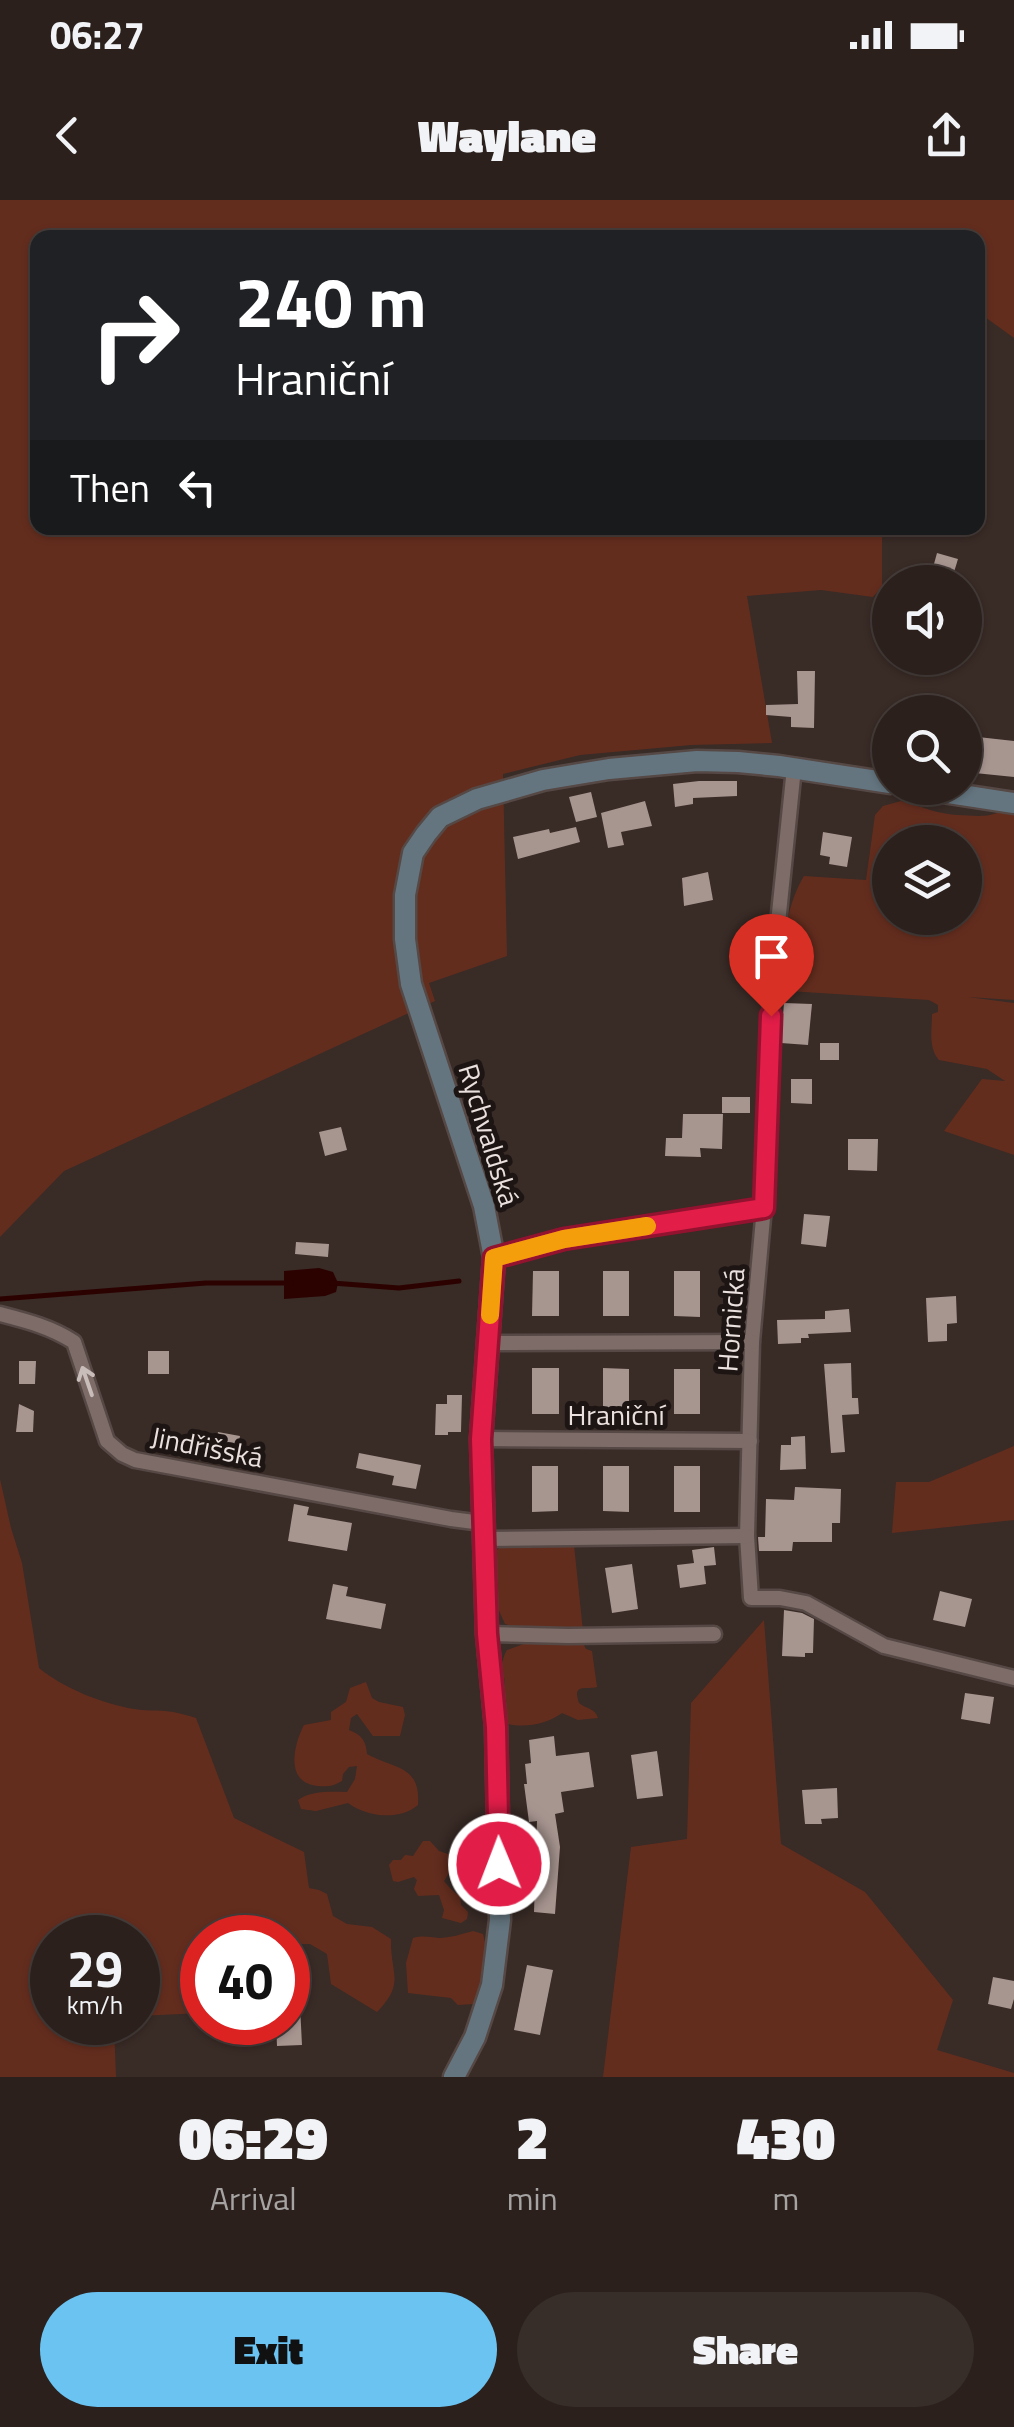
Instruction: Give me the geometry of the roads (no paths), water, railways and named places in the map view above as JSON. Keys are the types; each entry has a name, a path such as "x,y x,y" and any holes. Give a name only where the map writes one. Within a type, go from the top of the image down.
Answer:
{"street":[{"name":"Rychvaldská","path":"454,2077 475,2037 492,1985 500,1920 496,1727 487,1634 481,1439 494,1258 484,1206 411,984 405,895 414,853 440,817 477,799 576,774 697,761 794,768 872,780"},
{"name":"Hornická","path":"794,768 772,981 764,1208 752,1342 747,1536 751,1598 806,1603 884,1646 1014,1678"},
{"path":"982,798 1014,803"},
{"path":"494,1258 564,1239 764,1208"},
{"name":"Jindřišská","path":"0,1314 37,1324 74,1342 107,1441 135,1460 451,1519 483,1531 747,1536"},
{"path":"489,1343 752,1342"},
{"name":"Hraniční","path":"481,1439 750,1441"},
{"path":"487,1634 714,1634"}],"waterway":[{"path":"332,1283 399,1288 459,1281"},
{"path":"0,1299 206,1283 291,1283"}]}
